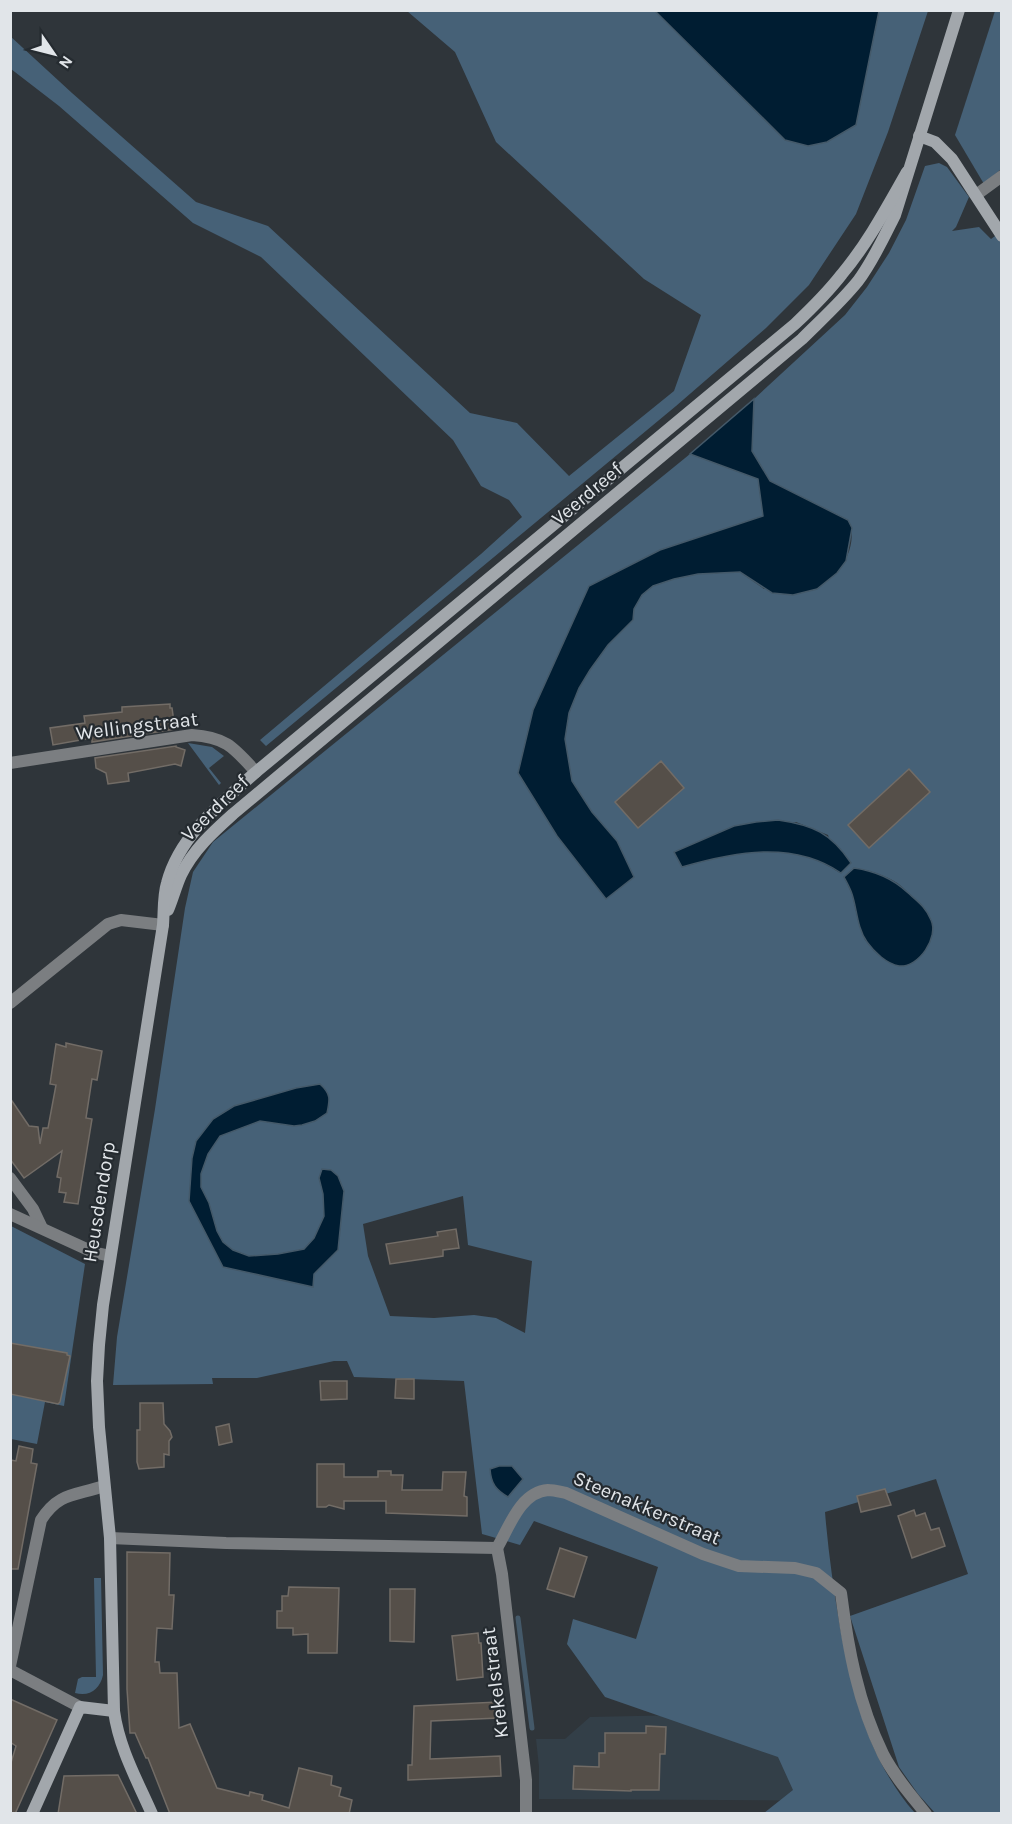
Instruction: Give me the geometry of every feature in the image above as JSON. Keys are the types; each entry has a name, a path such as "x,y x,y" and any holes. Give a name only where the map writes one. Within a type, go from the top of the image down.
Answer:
{"main road":[{"name":"Veerdreef","path":"163,925 182,874 194,853 210,835 793,346 834,308 858,280 879,247 895,215 959,10"},
{"path":"919,136 935,142 944,150 1002,236"},
{"name":"Veerdreef","path":"163,925 166,885 174,863 200,824 256,772 795,324 844,272 868,238 907,172"},
{"path":"561,519 572,532"},
{"path":"256,772 267,786"},
{"name":"Heusdendorp","path":"152,1814 123,1749 117,1732 114,1711 110,1538 99,1427 97,1381 102,1315 110,1256 163,925"},
{"path":"32,1814 80,1707 114,1711"}],"street":[{"path":"976,195 1002,176"},
{"name":"Wellingstraat","path":"10,763 192,735 210,736 224,742 256,772"},
{"path":"10,1003 108,924 122,920 163,925"},
{"path":"10,1178 33,1209 42,1228"},
{"path":"10,1214 93,1252 110,1256"},
{"path":"80,1707 10,1668 41,1520 59,1499 104,1486"},
{"name":"Steenakkerstraat","path":"497,1548 520,1507 530,1496 549,1490 567,1493 703,1554 739,1566 795,1568 816,1573 841,1593 847,1643 859,1692 883,1755 899,1781 927,1814"},
{"path":"110,1538 226,1543 497,1548"},
{"name":"Krekelstraat","path":"497,1548 526,1780 526,1814"}],"shaded area":[{"path":"407,11 655,11 785,140 856,125 879,11 928,11 888,132 856,214 809,285 766,328 676,406 266,746 260,740 522,517 509,500 481,486 453,440 261,257 193,223 59,106 11,69 10,36 196,202 268,226 470,413 517,423 569,476 674,391 701,315 644,279 496,142 455,52"},
{"path":"655,11 879,11 856,125 827,142 808,146 785,140"},
{"path":"995,11 1001,11 1001,169 984,184 955,135"},
{"path":"939,163 947,167 969,197 952,231 979,227 991,239 1002,231 1001,1813 935,1813 918,1794 899,1767 850,1616 968,1574 936,1479 825,1512 839,1621 856,1698 873,1747 899,1792 915,1813 764,1813 793,1790 778,1757 605,1697 567,1644 573,1619 636,1639 658,1567 534,1521 520,1545 482,1534 464,1381 354,1377 347,1361 334,1361 257,1378 212,1378 213,1384 113,1385 117,1337 155,1109 185,908 193,872 213,842 690,454 758,479 763,516 660,550 589,586 518,773 557,836 606,898 634,877 617,841 592,812 572,781 565,739 569,713 579,688 608,645 633,620 634,609 642,595 653,586 698,574 740,572 764,589 837,573 841,567 850,548 852,534 848,520 770,481 752,451 754,399 845,315 867,287 889,253 906,220 925,166","holes":["796,822 828,835 840,873 803,856 763,852 723,857 683,867","854,868 861,869 884,876 904,888 913,905 924,953 905,965 881,957 865,940 852,894 844,877","259,1099 294,1126 260,1121 220,1136 208,1154 201,1174 201,1187 209,1203 217,1231 223,1243 249,1256 304,1249 314,1238 324,1216 323,1194 319,1178 331,1170 337,1176 344,1191 338,1250 314,1274 223,1267 192,1158 234,1106","463,1196 468,1245 532,1261 525,1333 496,1318 474,1315 434,1318 390,1316 368,1256 363,1224"]},
{"path":"754,399 752,451 770,481 848,520 852,528 846,561 837,573 817,589 793,595 772,593 740,572 698,574 674,579 653,586 642,595 634,609 633,620 608,645 579,688 569,713 565,739 572,781 592,812 617,841 634,877 606,899 557,836 518,773 533,710 589,586 660,550 763,516 758,479 690,454"},
{"path":"188,743 212,747 224,756 209,768 221,783 219,785"},
{"path":"778,820 820,832 836,844 851,863 841,873 803,856 763,852 722,857 682,867 674,852 734,826"},
{"path":"854,868 876,873 889,879 927,911 933,927 930,943 914,962 894,965 881,957 867,942 859,925 852,894 844,877"},
{"path":"320,1084 329,1097 327,1113 315,1121 302,1125 260,1121 220,1136 208,1154 201,1174 201,1187 223,1242 233,1250 249,1256 278,1254 304,1249 314,1238 324,1216 323,1194 319,1178 322,1169 331,1170 338,1176 344,1191 338,1250 314,1274 313,1287 223,1267 189,1201 192,1158 196,1141 213,1119 234,1106 296,1088"},
{"path":"11,1226 85,1264 64,1406 45,1402 37,1444 11,1439"},
{"path":"512,1466 523,1479 508,1497 493,1483 490,1469"},
{"path":"94,1578 101,1578 103,1675 94,1691 80,1694 75,1693 78,1679 96,1677"},
{"path":"860,1711 882,1767 904,1801 539,1799 536,1739 565,1739 590,1717"}],"building":[{"path":"170,704 175,729 92,742 92,738 53,745 50,728 85,723 84,716 122,712 122,707"},
{"path":"176,746 185,750 181,766 175,764 128,773 129,781 108,784 106,773 96,768 95,758"},
{"path":"661,761 684,788 638,828 615,802"},
{"path":"909,769 930,792 869,848 848,825"},
{"path":"66,1043 102,1051 97,1080 92,1079 86,1118 92,1119 78,1204 64,1202 66,1193 59,1192 61,1178 57,1177 62,1151 24,1178 10,1159 10,1098 29,1126 38,1127 40,1144 43,1128 48,1128 56,1085 50,1084 56,1044 66,1047"},
{"path":"456,1229 459,1248 443,1250 443,1256 390,1264 386,1244 438,1236 437,1232"},
{"path":"10,1343 67,1353 70,1356 58,1404 10,1394"},
{"path":"396,1379 414,1379 414,1399 395,1398"},
{"path":"320,1381 347,1381 347,1399 321,1400"},
{"path":"140,1403 163,1403 164,1424 172,1437 169,1441 169,1455 164,1454 164,1467 139,1469 137,1430 140,1430"},
{"path":"229,1424 232,1442 219,1445 216,1427"},
{"path":"19,1446 33,1449 31,1463 37,1464 18,1569 10,1569 10,1460 16,1461"},
{"path":"317,1464 344,1464 344,1477 378,1477 378,1471 391,1471 391,1475 403,1475 402,1490 442,1490 443,1472 466,1472 464,1496 467,1497 467,1516 386,1513 386,1501 344,1501 344,1509 329,1505 317,1507"},
{"path":"885,1489 891,1505 861,1512 857,1496"},
{"path":"914,1510 916,1516 925,1513 931,1530 939,1528 945,1546 912,1558 898,1516"},
{"path":"560,1548 587,1557 574,1597 547,1589"},
{"path":"127,1552 170,1553 169,1595 174,1595 172,1629 157,1628 155,1662 159,1662 160,1673 177,1673 179,1728 190,1724 217,1788 249,1796 250,1792 263,1795 262,1800 289,1808 299,1768 332,1776 331,1785 341,1788 339,1796 352,1800 349,1814 170,1814 148,1758 135,1733 130,1733 127,1689"},
{"path":"289,1587 339,1588 337,1653 308,1653 308,1634 293,1635 293,1628 277,1628 277,1611 282,1611 282,1596 288,1596"},
{"path":"390,1589 415,1589 414,1642 390,1641"},
{"path":"478,1633 479,1643 481,1643 483,1677 457,1680 452,1636"},
{"path":"10,1699 57,1720 15,1814 10,1814 10,1766 16,1746 10,1742"},
{"path":"498,1702 499,1718 431,1721 430,1759 500,1756 501,1776 408,1780 408,1765 412,1765 414,1706"},
{"path":"646,1726 666,1727 665,1754 660,1754 659,1790 573,1789 574,1766 599,1767 599,1753 605,1753 605,1733 646,1733"},
{"path":"118,1775 137,1814 58,1814 64,1776"}],"waterway":[{"path":"518,1618 532,1728"}]}
